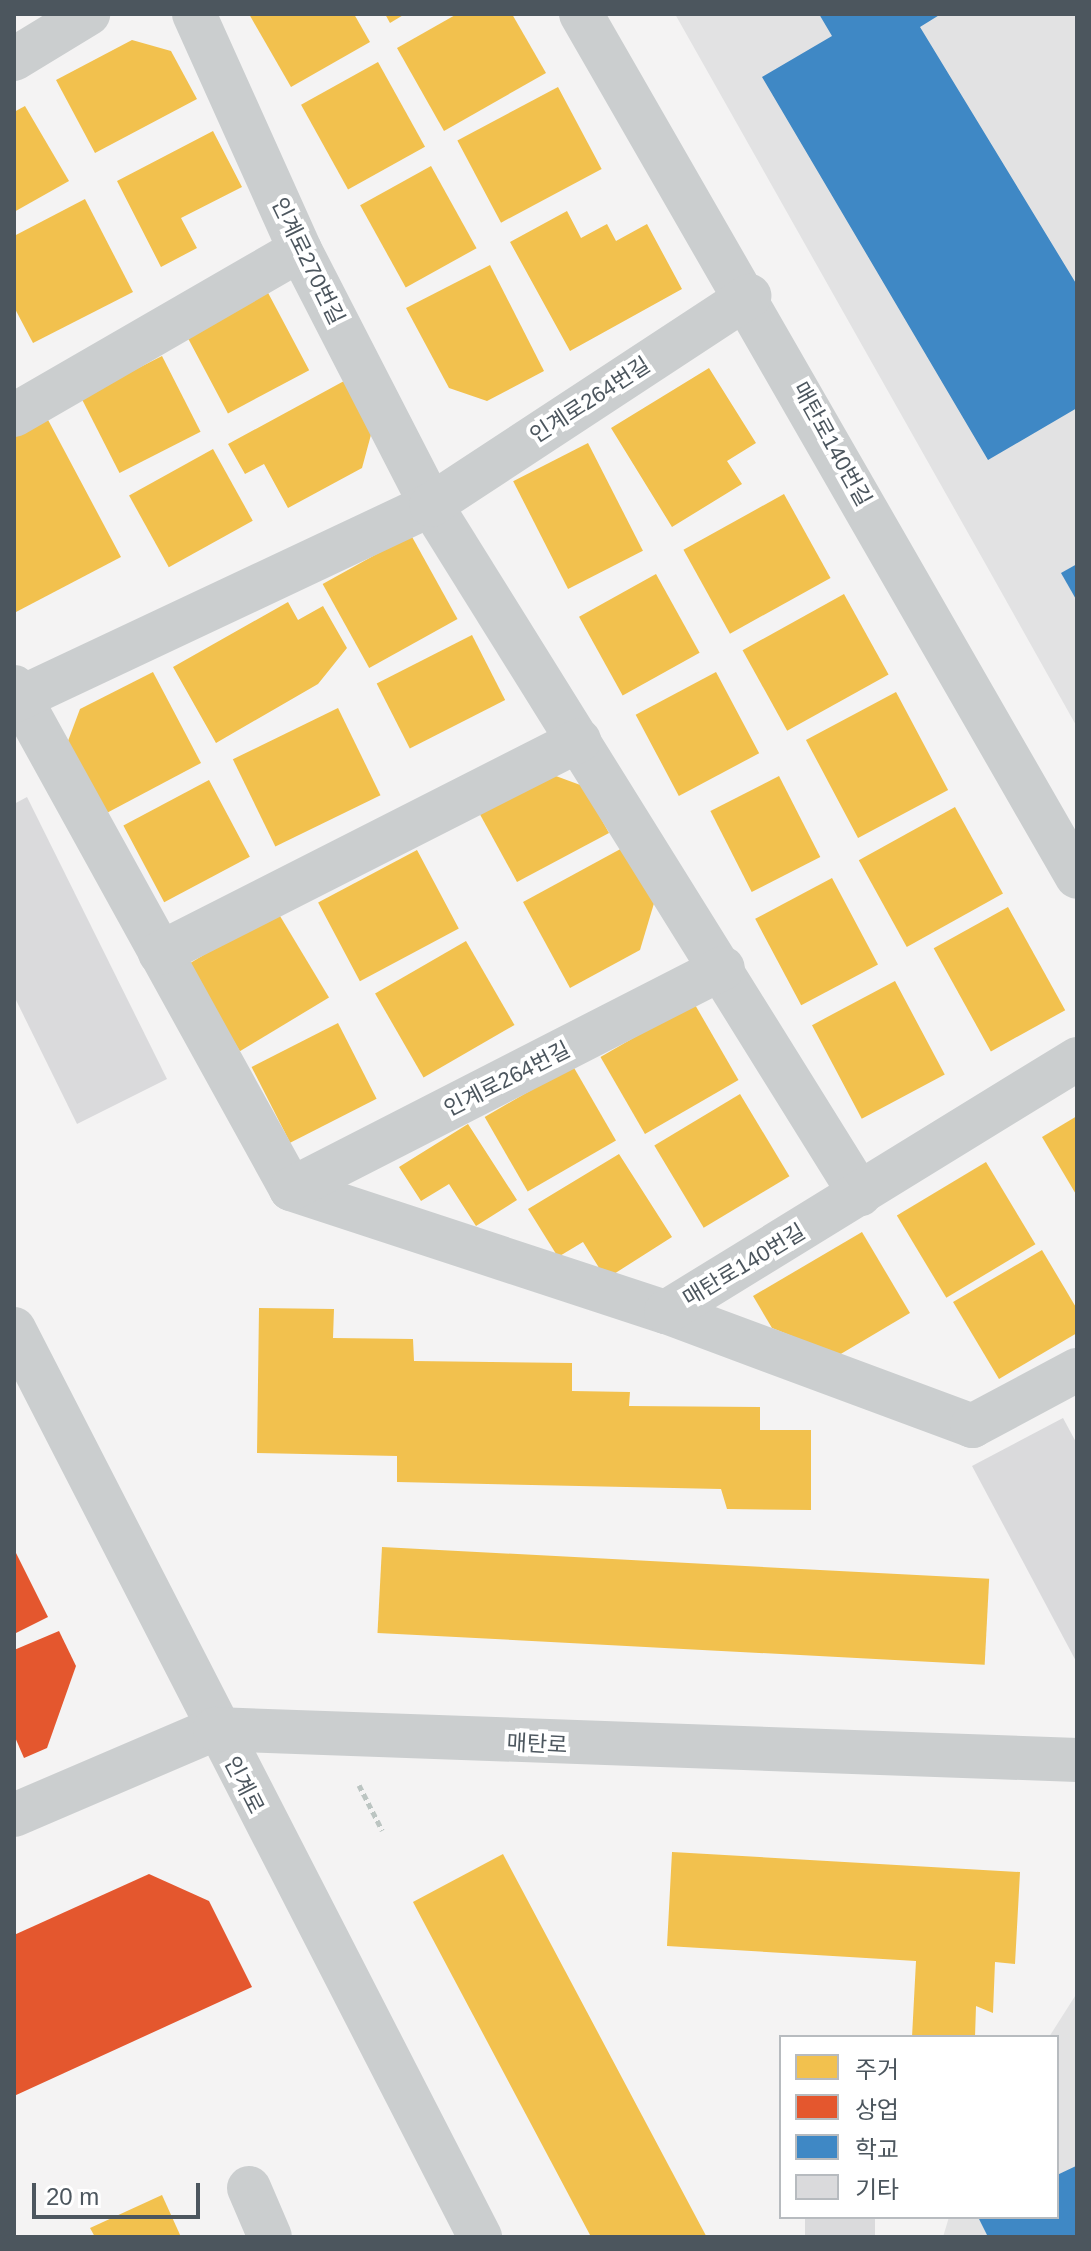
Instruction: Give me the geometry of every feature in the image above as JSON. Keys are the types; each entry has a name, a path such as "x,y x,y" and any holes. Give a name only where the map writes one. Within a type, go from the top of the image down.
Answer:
{"street":[{"path":"14,59 88,14"},
{"name":"인계로270번길","path":"194,14 300,250 431,505"},
{"name":"매탄로140번길","path":"581,14 749,296 1077,877"},
{"path":"14,415 300,250"},
{"name":"인계로264번길","path":"723,968 291,1189 16,695 431,505 749,296"},
{"path":"431,505 723,968 860,1194"},
{"path":"160,953 579,740"},
{"name":"매탄로140번길","path":"666,1312 1077,1059"},
{"path":"291,1189 666,1312"},
{"name":"매탄로140번길","path":"666,1312 972,1426 1077,1370"},
{"name":"인계로","path":"14,1329 215,1729 480,2237"},
{"name":"매탄로","path":"14,1815 215,1729 1077,1760"},
{"path":"249,2188 270,2237"}],"shaded area":[{"path":"675,14 1077,14 1077,727 985,563"},
{"path":"1077,1993 1077,2237 943,2237 948,2219 1059,2219 1059,2035 1050,2035"}],"building: 주거":[{"path":"249,14 354,14 370,42 291,87"},
{"path":"385,14 405,14 390,23"},
{"path":"457,14 512,14 546,73 444,131 397,48"},
{"path":"132,40 171,51 197,99 95,153 56,80"},
{"path":"378,62 425,147 348,190 301,105"},
{"path":"558,87 602,169 501,223 457,141"},
{"path":"25,106 69,181 14,212 14,112"},
{"path":"213,131 242,187 181,218 197,248 161,267 117,181"},
{"path":"431,166 477,248 406,287 360,205"},
{"path":"85,199 133,292 33,343 14,307 14,236"},
{"path":"567,211 581,238 607,224 616,241 647,224 682,289 570,351 510,242"},
{"path":"490,265 544,371 487,401 449,388 406,308"},
{"path":"266,289 309,370 228,413 185,332"},
{"path":"162,356 201,432 120,473 81,397"},
{"path":"709,368 756,443 727,461 742,484 672,527 611,428"},
{"path":"344,381 372,431 362,468 288,508 264,464 245,474 228,444"},
{"path":"47,418 121,557 16,612 14,435"},
{"path":"588,443 643,551 568,589 513,481"},
{"path":"213,449 253,521 169,567 129,496"},
{"path":"784,494 831,578 730,634 683,550"},
{"path":"411,535 458,619 369,668 323,584"},
{"path":"656,574 700,653 623,695 579,617"},
{"path":"844,594 889,674 787,731 743,650"},
{"path":"288,602 298,620 323,606 347,648 318,684 216,743 173,667"},
{"path":"472,635 505,700 410,749 377,684"},
{"path":"153,672 201,763 101,816 65,749 80,709"},
{"path":"716,672 759,753 679,796 636,715"},
{"path":"896,692 948,790 858,838 806,740"},
{"path":"338,708 381,795 275,846 233,759"},
{"path":"545,772 583,786 609,833 517,882 477,809"},
{"path":"779,776 820,857 752,892 710,811"},
{"path":"209,780 250,857 164,902 123,826"},
{"path":"955,807 1003,894 907,947 859,860"},
{"path":"626,846 655,900 640,950 570,988 523,902"},
{"path":"417,850 459,929 360,981 318,903"},
{"path":"832,878 878,965 801,1005 755,919"},
{"path":"1008,907 1065,1010 991,1051 934,948"},
{"path":"277,911 329,998 240,1051 188,965"},
{"path":"466,941 514,1025 424,1078 375,993"},
{"path":"895,981 945,1075 862,1119 812,1025"},
{"path":"694,1003 739,1080 645,1134 600,1057"},
{"path":"338,1023 377,1099 290,1143 252,1067"},
{"path":"573,1066 616,1140 528,1191 485,1117"},
{"path":"740,1094 789,1176 704,1228 654,1146"},
{"path":"1077,1116 1077,1196 1042,1137"},
{"path":"468,1124 517,1200 476,1226 449,1184 421,1201 399,1167"},
{"path":"619,1154 672,1237 606,1279 583,1242 558,1257 528,1209"},
{"path":"986,1162 1035,1244 946,1298 897,1216"},
{"path":"862,1232 910,1313 839,1355 772,1328 753,1296"},
{"path":"1042,1250 1077,1309 1077,1333 999,1379 953,1302"},
{"path":"259,1308 334,1309 333,1338 413,1339 414,1361 572,1363 572,1391 630,1392 629,1406 760,1407 760,1430 811,1430 811,1510 727,1509 721,1489 397,1482 397,1456 257,1453"},
{"path":"382,1547 989,1579 985,1665 377,1633"},
{"path":"672,1852 1020,1872 1015,1964 995,1962 993,2013 976,2006 975,2035 912,2035 916,1961 667,1946"},
{"path":"503,1854 706,2236 591,2237 413,1902"},
{"path":"162,2195 181,2237 95,2237 90,2228"}],"building: 상업":[{"path":"14,1549 48,1617 14,1634"},
{"path":"59,1631 76,1666 47,1748 24,1758 14,1735 14,1650"},
{"path":"149,1874 209,1901 252,1987 14,2096 14,1935"}],"building: 학교":[{"path":"819,14 941,14 920,27 1077,285 1077,408 988,460 762,77 832,36"},
{"path":"1077,564 1077,601 1061,573"},
{"path":"1076,2166 1077,2237 988,2237 979,2219 1059,2219 1059,2174"}],"building: 기타":[{"path":"27,797 167,1079 77,1124 14,996 14,804"},
{"path":"1063,1418 1077,1444 1077,1663 972,1466"},
{"path":"805,2219 875,2219 875,2237 805,2237"}]}
